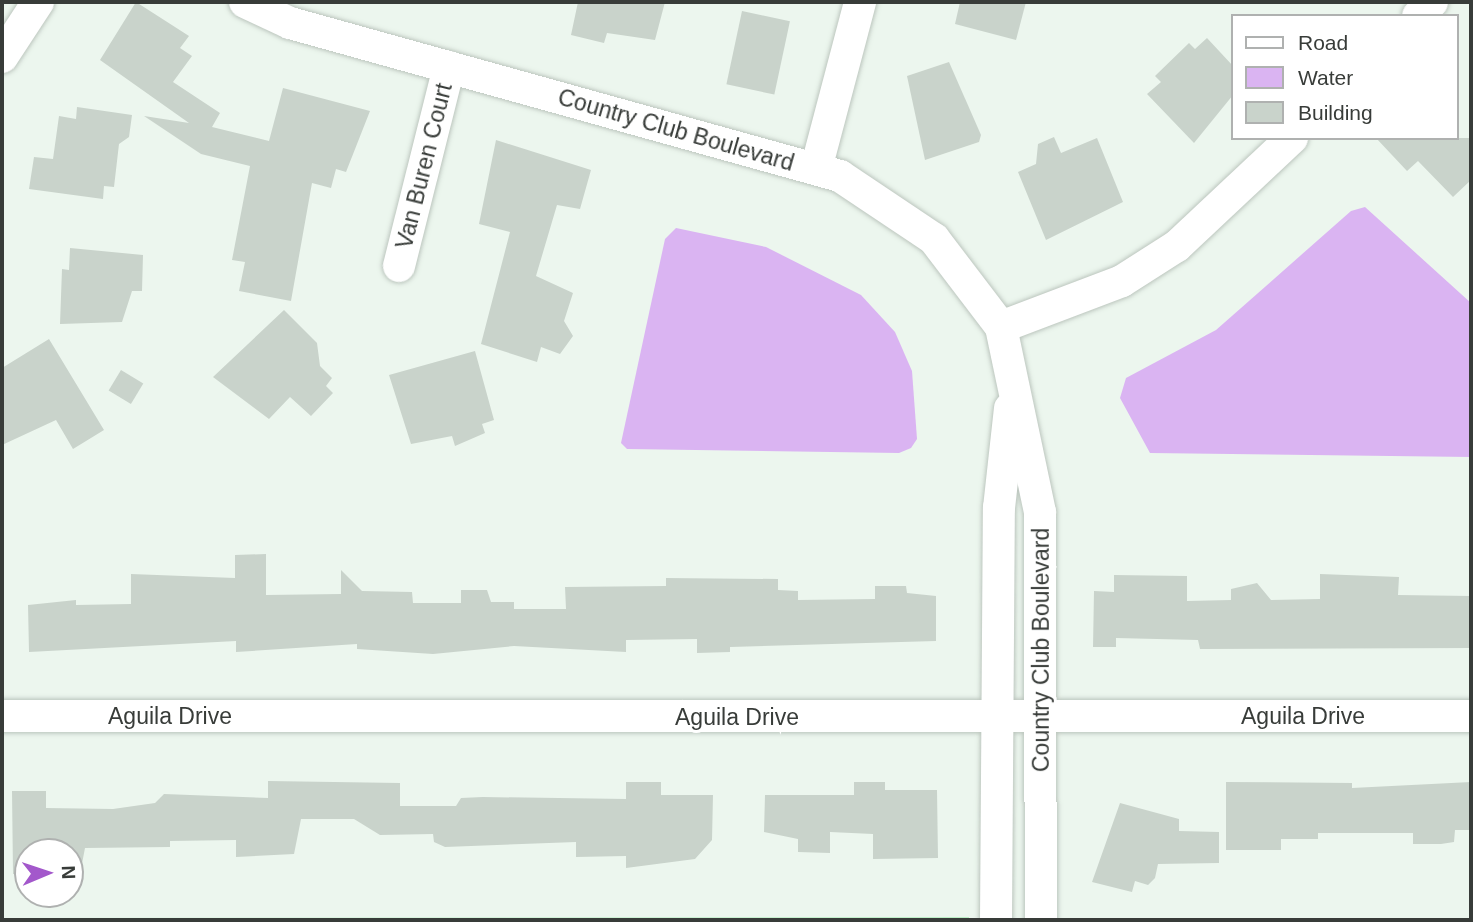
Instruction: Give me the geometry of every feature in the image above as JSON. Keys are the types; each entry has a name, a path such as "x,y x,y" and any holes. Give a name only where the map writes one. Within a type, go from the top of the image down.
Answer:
{"street":[{"path":"2,57 38,2"},
{"name":"Country Club Boulevard","path":"245,2 290,23 840,176 934,239 1001,327 1040,512 1041,920"},
{"path":"816,169 860,2"},
{"name":"Van Buren Court","path":"399,266 449,67"},
{"path":"1001,327 1099,292 1177,247 1290,140"},
{"name":"Country Club Boulevard","path":"996,920 999,508 1013,383"},
{"name":"Aguila Drive","path":"2,716 1471,716"}],"green space":[{"path":"969,917 969,920 2,920 2,918"}],"water":[{"path":"1365,207 1471,303 1471,457 1150,453 1120,398 1126,378 1216,330 1351,211"},
{"path":"676,228 766,247 861,295 895,332 912,371 917,439 911,448 899,453 627,449 621,443 665,239"}],"building":[{"path":"136,2 189,36 180,48 192,56 173,82 220,113 212,127 269,141 283,88 370,111 346,172 336,169 331,188 312,183 291,301 239,291 245,262 232,260 250,166 201,154 144,116 189,123 100,60"},
{"path":"578,2 665,2 655,40 607,33 604,43 571,35"},
{"path":"960,2 1026,2 1016,40 955,24"},
{"path":"742,11 790,21 774,95 726,84"},
{"path":"1207,38 1232,65 1232,96 1194,143 1147,94 1161,82 1155,76 1189,43 1195,49"},
{"path":"949,62 981,135 979,142 925,160 907,76"},
{"path":"77,107 132,115 129,137 119,144 114,187 104,186 103,199 29,189 34,157 53,159 59,116 76,119"},
{"path":"1054,137 1061,153 1097,138 1123,202 1046,240 1018,172 1036,164 1038,144"},
{"path":"1471,138 1471,180 1453,197 1418,161 1407,171 1378,140"},
{"path":"496,140 591,170 580,209 557,205 536,276 573,293 564,321 573,336 560,354 541,347 537,362 481,344 510,232 479,224"},
{"path":"70,248 143,255 142,291 132,291 122,322 60,324 62,269 69,270"},
{"path":"284,310 317,343 320,366 332,378 326,386 333,393 311,416 290,397 269,419 213,377"},
{"path":"49,339 104,430 73,449 56,420 2,445 2,368"},
{"path":"475,351 494,420 482,424 485,433 455,446 452,436 411,444 389,375"},
{"path":"121,370 143,383 131,404 109,391"},
{"path":"266,554 266,595 341,594 341,570 362,591 412,592 413,603 461,603 461,590 487,590 491,602 514,602 514,609 566,609 565,587 666,586 666,578 778,579 778,590 798,591 798,600 875,599 875,586 906,586 907,593 936,596 936,641 730,647 730,652 697,653 697,639 626,640 626,652 514,646 433,654 357,649 357,644 236,652 236,641 29,652 28,605 76,600 76,605 131,604 131,574 235,578 235,555"},
{"path":"1320,574 1399,577 1398,595 1471,596 1471,648 1200,649 1198,640 1116,638 1116,647 1093,647 1094,591 1114,592 1114,575 1187,576 1187,601 1231,600 1231,589 1257,583 1271,600 1320,599"},
{"path":"268,781 400,783 400,806 456,806 461,798 483,797 626,799 626,782 661,782 661,795 713,795 712,840 695,859 626,868 626,856 576,857 576,842 445,847 434,842 433,834 380,835 354,819 301,819 294,854 236,857 236,840 170,841 170,847 85,848 84,853 84,838 14,838 13,874 12,791 46,791 46,808 113,809 155,803 164,794 268,798"},
{"path":"854,782 885,782 885,790 937,790 938,858 873,859 873,834 830,832 830,853 798,852 798,839 764,832 765,795 854,795"},
{"path":"1226,782 1352,783 1352,788 1471,782 1471,830 1455,830 1454,842 1441,844 1413,844 1413,833 1318,833 1318,839 1281,839 1281,850 1226,850"},
{"path":"1120,803 1179,819 1179,831 1219,832 1219,863 1158,864 1155,878 1148,885 1135,881 1132,892 1092,882"}]}
